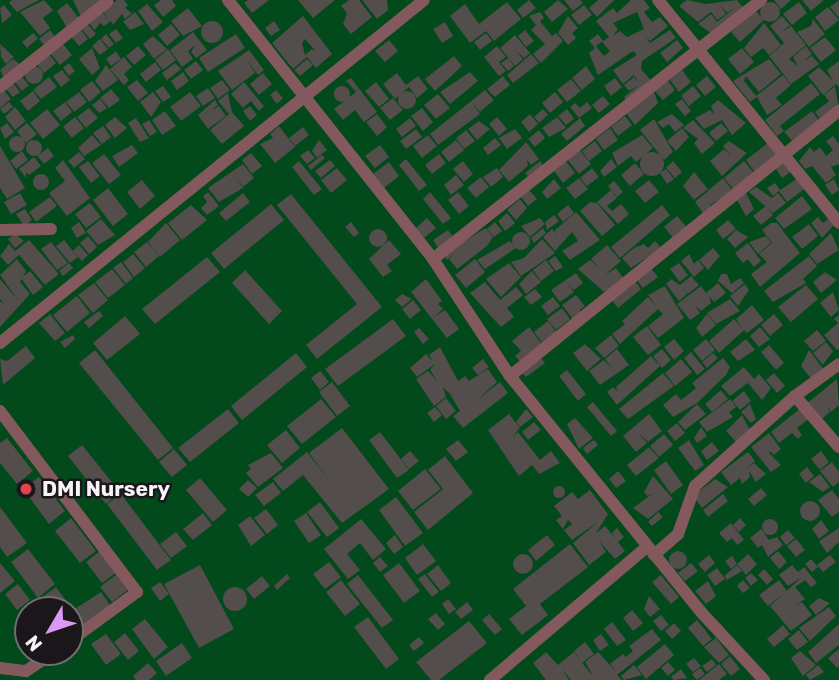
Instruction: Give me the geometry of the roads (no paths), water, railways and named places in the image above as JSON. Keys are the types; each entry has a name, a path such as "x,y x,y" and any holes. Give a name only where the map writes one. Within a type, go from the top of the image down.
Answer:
{"street":[{"path":"228,0 433,259 510,376 650,551 764,680"},
{"path":"0,343 424,0"},
{"path":"658,0 839,223"},
{"path":"433,259 761,0"},
{"path":"0,87 107,2"},
{"path":"510,376 839,111"},
{"path":"0,230 51,229"},
{"path":"490,680 650,551 678,534 695,486 795,396 839,364"},
{"path":"795,396 839,447"},
{"path":"0,411 137,592 84,631"},
{"path":"0,668 26,671 33,666"}],"place":[{"name":"DMI Nursery","path":"26,489"}]}
